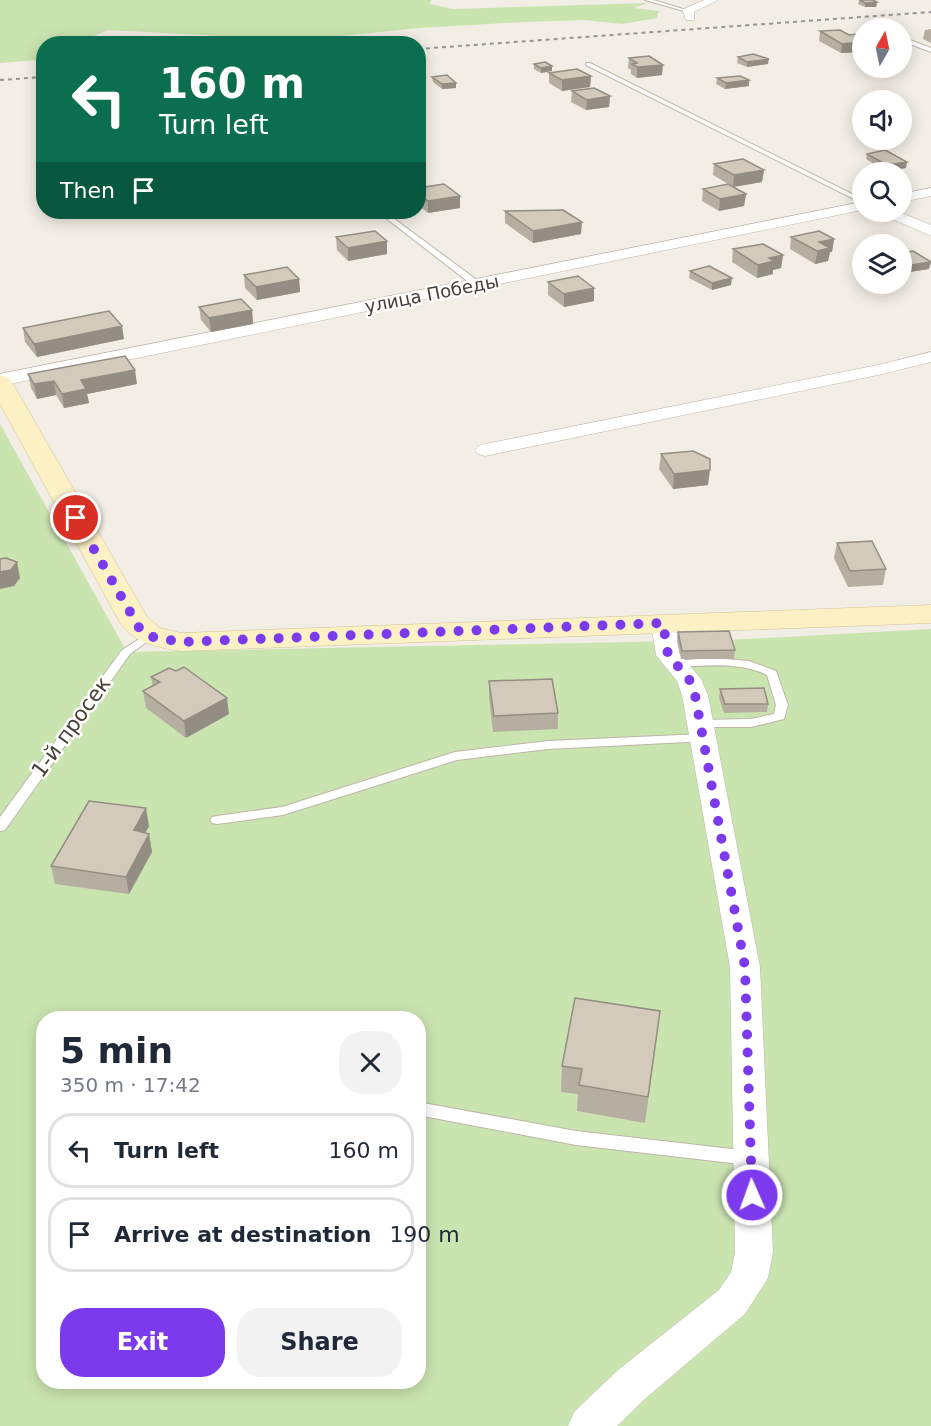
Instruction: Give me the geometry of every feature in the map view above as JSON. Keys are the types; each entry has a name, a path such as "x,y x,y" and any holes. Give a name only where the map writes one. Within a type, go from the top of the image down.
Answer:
{"street":[{"path":"689,15 712,0"},
{"path":"912,196 931,192"},
{"name":"улица Победы","path":"0,381 852,208"},
{"path":"911,222 931,231"},
{"path":"484,450 878,370 931,357"},
{"path":"0,381 134,621 141,631 150,635 181,642 668,643 931,614"},
{"path":"588,1426 632,1384 732,1302 749,1278 754,1252 745,967 695,695 689,679 668,643"}],"lane":[{"path":"647,0 689,15"},
{"path":"912,43 931,50"},
{"path":"588,64 852,196"},
{"path":"390,219 478,285"},
{"name":"1-й просек","path":"0,827 126,652 150,635"},
{"path":"217,820 283,811 455,756 476,752 702,731 770,720 780,716 782,705 772,673 761,666 668,643"},
{"path":"426,1110 576,1138 750,1158"}],"green space":[{"path":"0,0 431,0 430,4 453,9 647,3 634,8 659,11 657,18 622,24 584,20 525,22 419,28 341,36 221,36 108,30 94,36 36,36 36,60 0,63"},
{"path":"0,424 127,652 728,640 931,629 931,1426 0,1426"}],"building":[{"path":"860,0 873,0 877,2 865,3"},
{"path":"840,30 852,35 852,43 842,44 820,31"},
{"path":"753,54 769,59 747,62 738,57"},
{"path":"649,56 663,65 637,67 632,64 637,63 629,58"},
{"path":"545,62 552,66 541,68 534,64"},
{"path":"577,69 591,76 562,80 549,73"},
{"path":"447,75 456,83 442,84 432,77"},
{"path":"740,76 749,80 726,83 717,78"},
{"path":"594,88 610,96 587,100 572,91"},
{"path":"885,150 907,162 882,162 867,154"},
{"path":"743,159 764,170 734,175 714,164"},
{"path":"444,184 460,196 428,201 426,187"},
{"path":"728,184 746,194 720,199 703,189"},
{"path":"563,210 582,222 533,231 505,211"},
{"path":"375,231 387,241 348,248 336,237"},
{"path":"819,231 834,239 819,242 830,248 817,251 791,237"},
{"path":"763,244 783,255 769,258 774,261 758,265 733,249"},
{"path":"913,251 931,262 912,265"},
{"path":"709,266 732,278 712,283 690,271"},
{"path":"287,267 299,279 256,287 244,275"},
{"path":"578,276 594,288 564,294 548,282"},
{"path":"241,299 252,310 209,318 199,307"},
{"path":"109,311 122,326 34,344 23,328"},
{"path":"125,356 135,370 81,380 86,389 62,394 54,381 34,384 28,374"},
{"path":"693,451 710,459 710,470 674,474 661,454"},
{"path":"872,541 886,569 850,571 837,543"},
{"path":"6,558 17,562 11,570 0,572 0,559"},
{"path":"729,631 735,650 682,651 678,632"},
{"path":"184,667 227,698 184,721 143,691 160,682 151,677 169,668 176,671"},
{"path":"552,679 558,713 494,716 489,681"},
{"path":"764,688 768,704 725,704 720,689"},
{"path":"89,801 146,808 134,830 149,834 126,877 51,866"},
{"path":"575,998 660,1011 648,1097 579,1085 582,1069 562,1066"}],"railway":[{"path":"426,48 931,12"},
{"path":"0,80 36,78"}],"route":[{"path":"76,518 141,631 166,640 181,642 663,623 668,655 689,679 695,695 741,939 745,967 752,1195"}]}
